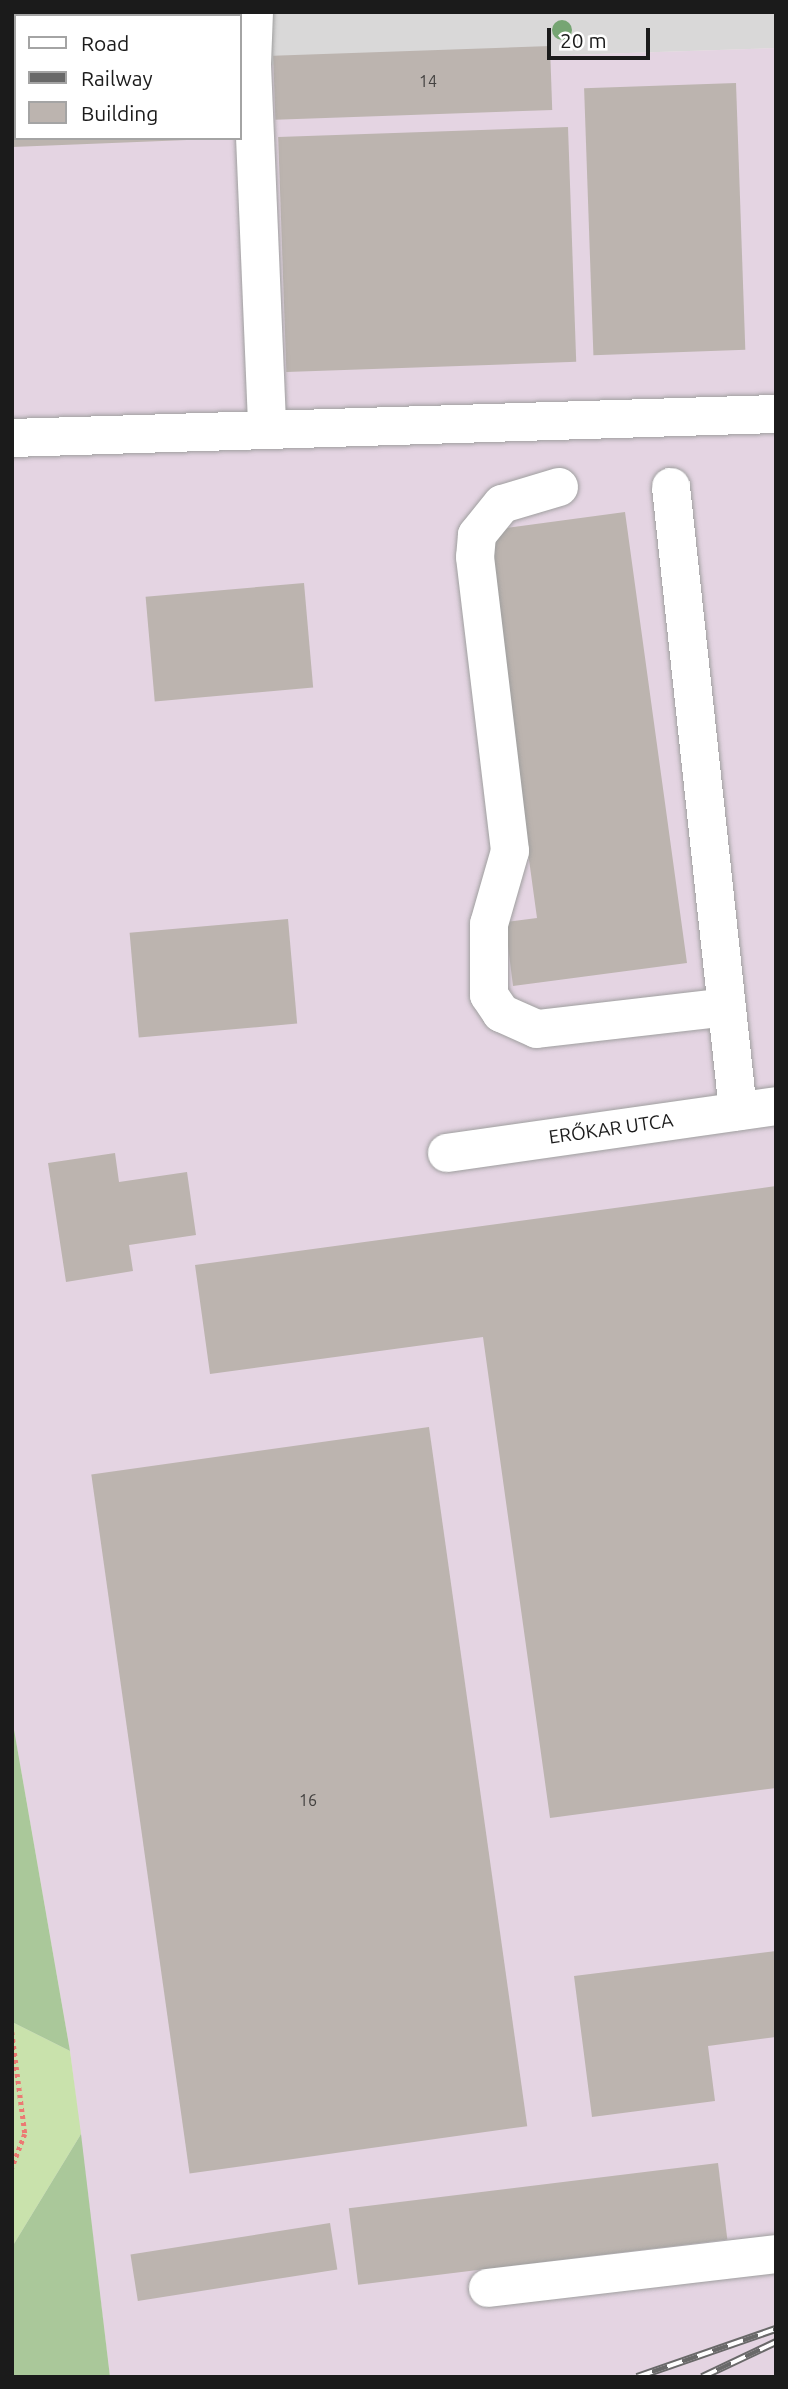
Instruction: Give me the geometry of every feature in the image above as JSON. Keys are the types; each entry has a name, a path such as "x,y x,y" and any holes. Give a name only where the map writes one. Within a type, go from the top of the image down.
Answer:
{"street":[{"path":"254,12 252,65 267,429"},
{"path":"12,438 776,414"},
{"path":"559,487 502,504 477,535 475,557 510,852 489,924 489,995 501,1013 537,1029 727,1007"},
{"path":"671,487 738,1111"},
{"name":"ERŐKAR UTCA","path":"447,1153 776,1105"},
{"path":"488,2288 776,2254"}],"path":[{"path":"12,2032 25,2134 12,2168"}],"shaded area":[{"path":"12,12 776,12 776,48 242,66 242,14 14,14 12,73"},
{"path":"776,48 776,2377 110,2377 70,2051 12,1718 12,73 14,140 242,140 242,66"}],"green space":[{"path":"12,1718 70,2051 12,2022"},
{"path":"12,2022 70,2051 81,2134 12,2247"},
{"path":"81,2134 110,2377 12,2377 12,2247"}],"building":[{"path":"550,46 552,110 275,120 273,56"},
{"path":"736,83 745,350 593,355 584,88"},
{"path":"12,85 14,140 187,140 12,147"},
{"path":"568,127 576,362 286,372 278,137"},
{"path":"625,512 687,963 513,986 505,922 537,918 484,531"},
{"path":"304,583 313,688 155,701 146,597"},
{"path":"288,919 297,1024 139,1037 130,933"},
{"path":"115,1153 119,1182 187,1172 196,1235 129,1245 133,1271 66,1282 48,1163"},
{"path":"776,1186 776,1788 550,1818 483,1337 210,1374 195,1265"},
{"path":"429,1427 527,2126 190,2174 91,1474"},
{"path":"776,1951 776,2037 708,2046 715,2101 592,2117 574,1976"},
{"path":"718,2163 727,2239 358,2285 349,2208"},
{"path":"330,2223 337,2269 138,2301 130,2255"}],"railway":[{"path":"637,2377 776,2329"},
{"path":"702,2377 776,2342"}]}
